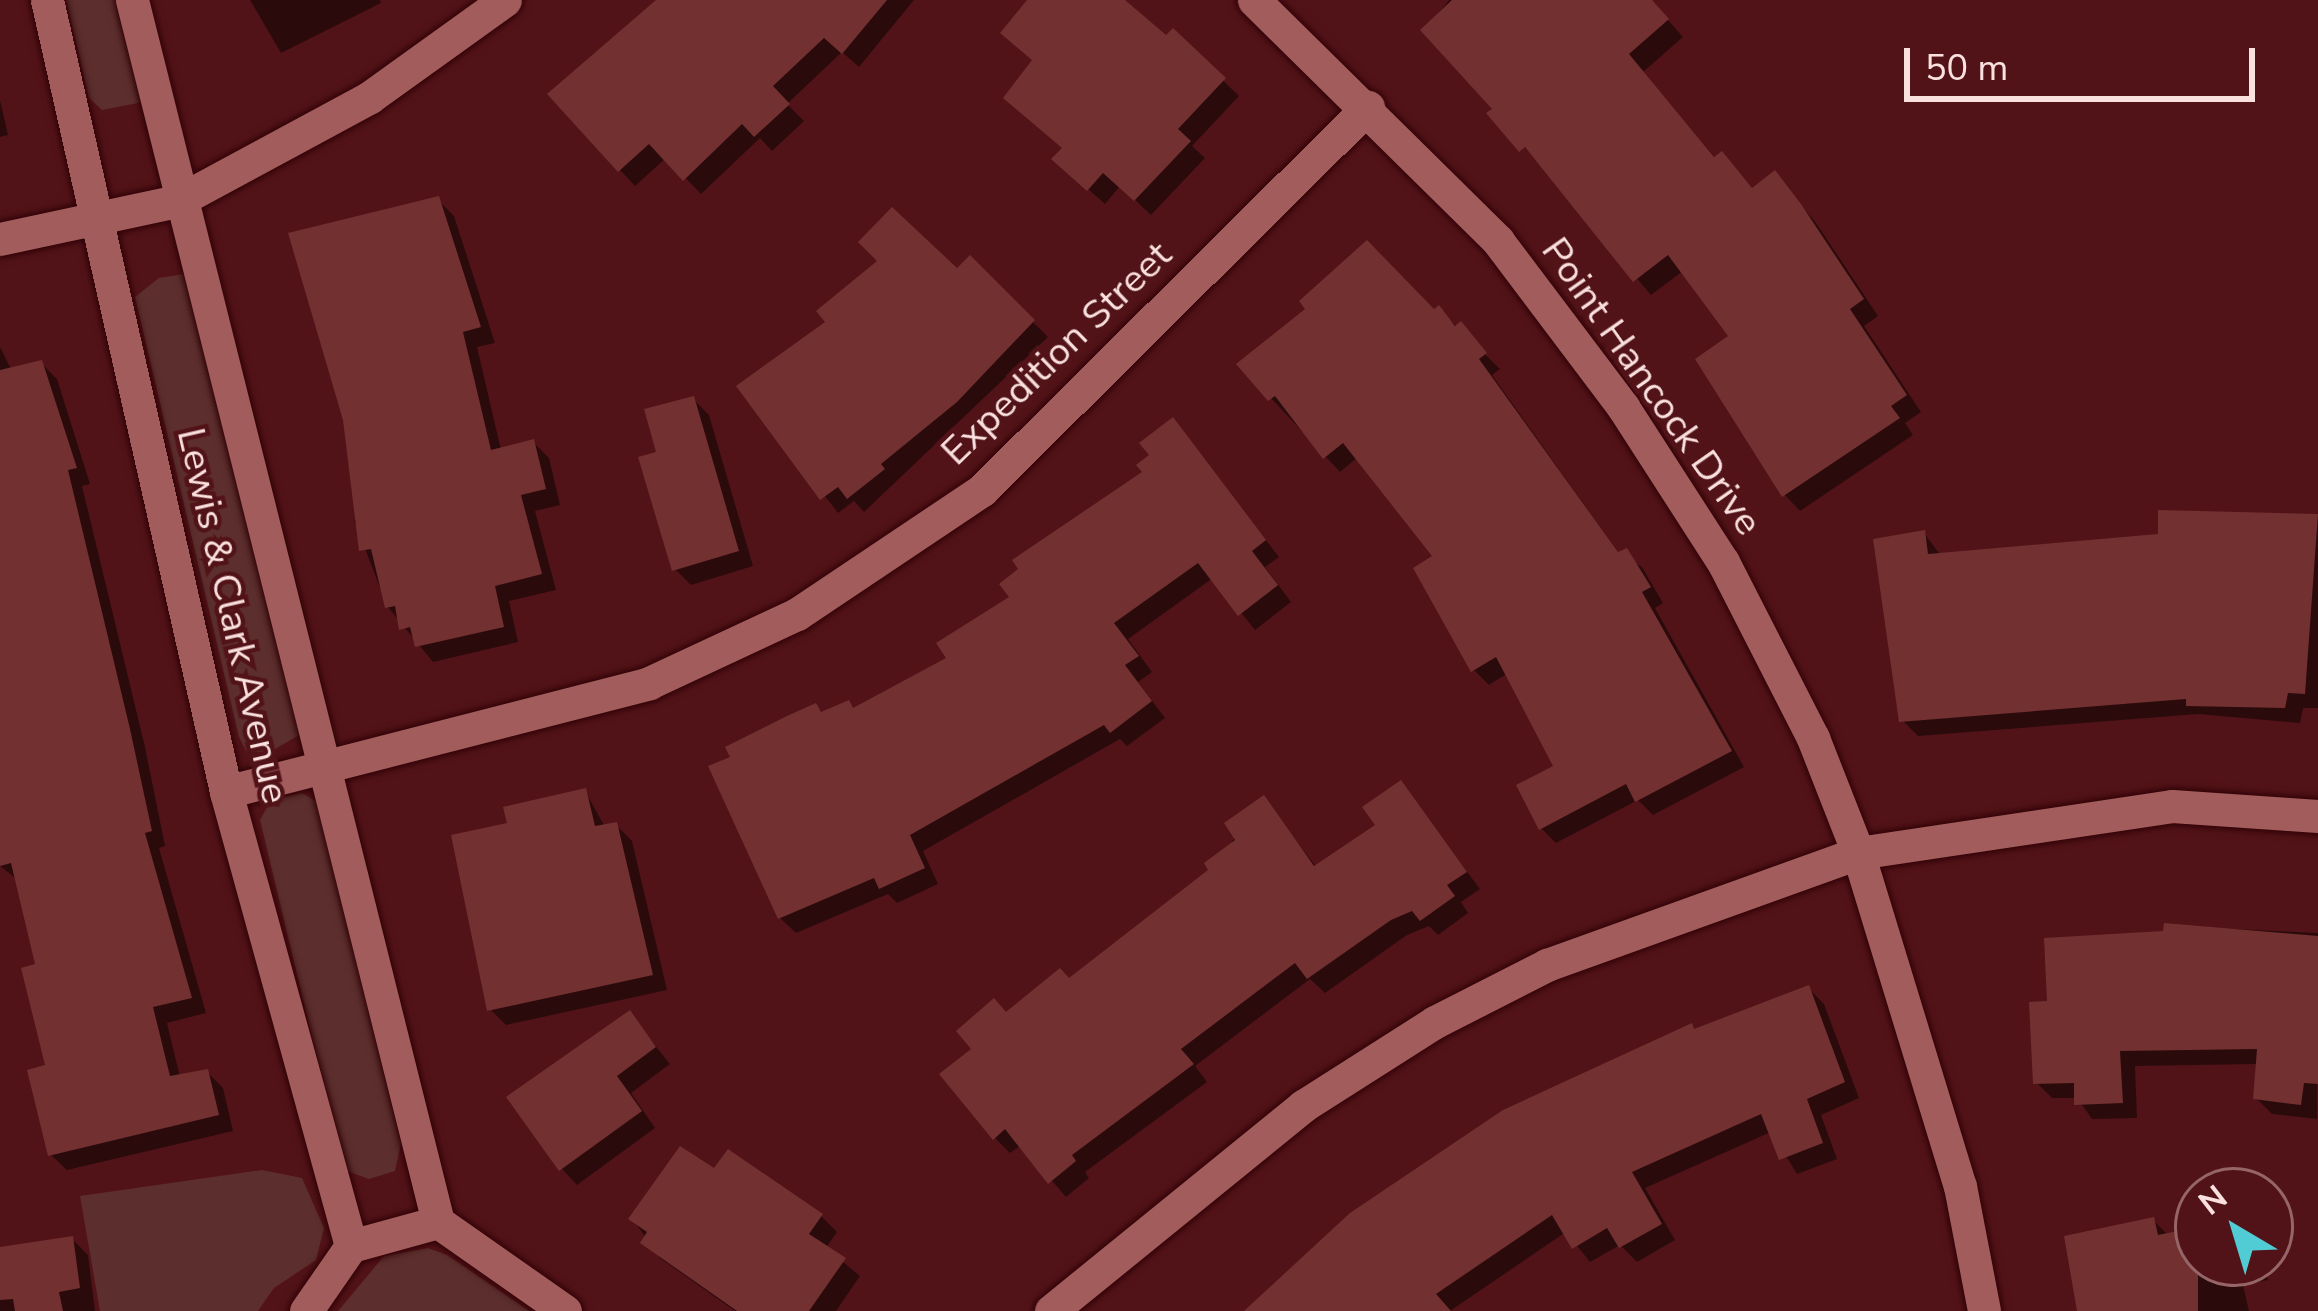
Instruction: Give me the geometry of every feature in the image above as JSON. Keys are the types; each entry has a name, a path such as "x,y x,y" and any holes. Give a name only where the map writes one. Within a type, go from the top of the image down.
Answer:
{"street":[{"name":"Lewis & Clark Avenue","path":"47,0 101,218 226,791 351,1246"},
{"name":"Lewis & Clark Avenue","path":"132,0 321,773 438,1222"},
{"path":"0,239 178,201 370,97 506,0"},
{"name":"Point Hancock Drive","path":"1254,0 1368,107 1498,241 1623,407 1723,562 1813,738 1858,853 1960,1186 1984,1311"},
{"name":"Expedition Street","path":"226,791 321,773 649,683 797,614 982,490 1368,107"},
{"path":"1051,1311 1303,1106 1435,1022 1547,965 1858,853 2172,806 2318,816"},
{"path":"306,1311 351,1246 438,1222 565,1311"}],"shaded area":[{"path":"66,0 128,0 147,94 138,103 102,110 89,98"},
{"path":"183,274 193,279 301,734 268,753 246,751 239,737 135,297 159,278"},
{"path":"302,793 319,803 401,1144 395,1171 369,1179 344,1170 260,820 271,800"},
{"path":"262,1170 302,1178 324,1228 316,1260 274,1288 258,1311 100,1311 80,1196"},
{"path":"428,1248 447,1255 529,1311 338,1311 384,1256"}],"building":[{"path":"656,0 887,0 842,54 824,38 773,86 790,104 754,137 742,124 683,181 649,144 618,172 547,94"},
{"path":"1027,0 1125,0 1166,35 1173,28 1226,78 1178,129 1191,141 1134,201 1103,173 1087,191 1051,159 1062,148 1003,98 1032,60 1000,33"},
{"path":"1452,0 1652,0 1669,19 1629,54 1714,157 1722,151 1752,188 1775,170 1801,204 1864,299 1850,309 1907,395 1891,406 1900,418 1782,497 1695,359 1728,336 1668,255 1633,282 1525,147 1519,152 1486,113 1492,109 1420,30"},
{"path":"439,196 481,327 463,332 491,450 534,439 546,489 521,495 542,574 495,586 504,627 415,647 410,627 399,630 395,606 385,608 371,549 359,551 343,420 288,233"},
{"path":"892,207 957,268 970,255 1035,320 957,402 881,464 885,469 847,499 838,487 820,500 736,386 825,322 816,311 877,261 858,242"},
{"path":"1367,240 1434,309 1439,305 1455,326 1461,321 1487,353 1479,359 1618,552 1627,548 1651,587 1642,592 1732,751 1635,802 1626,784 1539,830 1516,785 1553,766 1496,657 1471,672 1413,568 1432,556 1343,443 1323,459 1275,396 1268,401 1236,364 1305,309 1299,301"},
{"path":"42,360 77,468 68,470 152,831 145,833 192,998 153,1007 170,1076 208,1069 219,1115 48,1156 27,1070 45,1065 21,968 35,964 11,863 0,866 0,370"},
{"path":"694,396 739,551 672,571 638,457 656,452 644,409"},
{"path":"1173,417 1266,540 1252,551 1278,585 1238,616 1198,563 1114,623 1139,656 1125,665 1152,701 1110,733 1104,725 910,835 925,868 879,889 874,878 778,919 708,766 730,757 725,747 787,716 816,703 821,712 849,700 853,708 946,658 936,643 1009,597 999,584 1018,569 1012,560 1142,472 1136,465 1149,455 1139,443"},
{"path":"2158,510 2318,514 2305,694 2288,693 2285,708 2186,706 2186,699 1899,722 1873,539 1925,530 1928,554 2158,534"},
{"path":"1401,780 1467,872 1447,885 1455,896 1420,921 1412,911 1391,920 1307,979 1295,963 1181,1049 1194,1064 1072,1155 1076,1161 1048,1184 1005,1129 993,1140 939,1074 971,1049 956,1031 994,998 1006,1012 1060,968 1069,978 1208,870 1204,863 1235,840 1224,823 1264,795 1314,866 1375,825 1362,807"},
{"path":"586,788 595,826 617,822 653,975 487,1011 451,835 507,823 503,807"},
{"path":"2164,923 2318,936 2318,1084 2304,1083 2301,1105 2253,1099 2257,1049 2120,1051 2123,1103 2074,1105 2074,1083 2033,1084 2029,1002 2047,1001 2044,938 2163,931"},
{"path":"1809,985 1845,1082 1807,1099 1823,1143 1779,1160 1761,1114 1632,1172 1662,1224 1619,1248 1607,1228 1572,1249 1552,1215 1436,1294 1451,1311 1244,1311 1350,1213 1503,1110 1692,1023 1694,1029"},
{"path":"630,1010 656,1047 617,1076 642,1111 559,1171 506,1097"},
{"path":"680,1146 714,1168 728,1149 823,1214 809,1234 846,1258 809,1311 737,1311 640,1243 647,1232 628,1219"},
{"path":"2154,1217 2158,1235 2174,1232 2174,1287 2198,1287 2198,1311 2077,1311 2064,1236"},
{"path":"73,1236 80,1288 59,1292 63,1311 15,1311 13,1299 0,1300 0,1247"}]}
